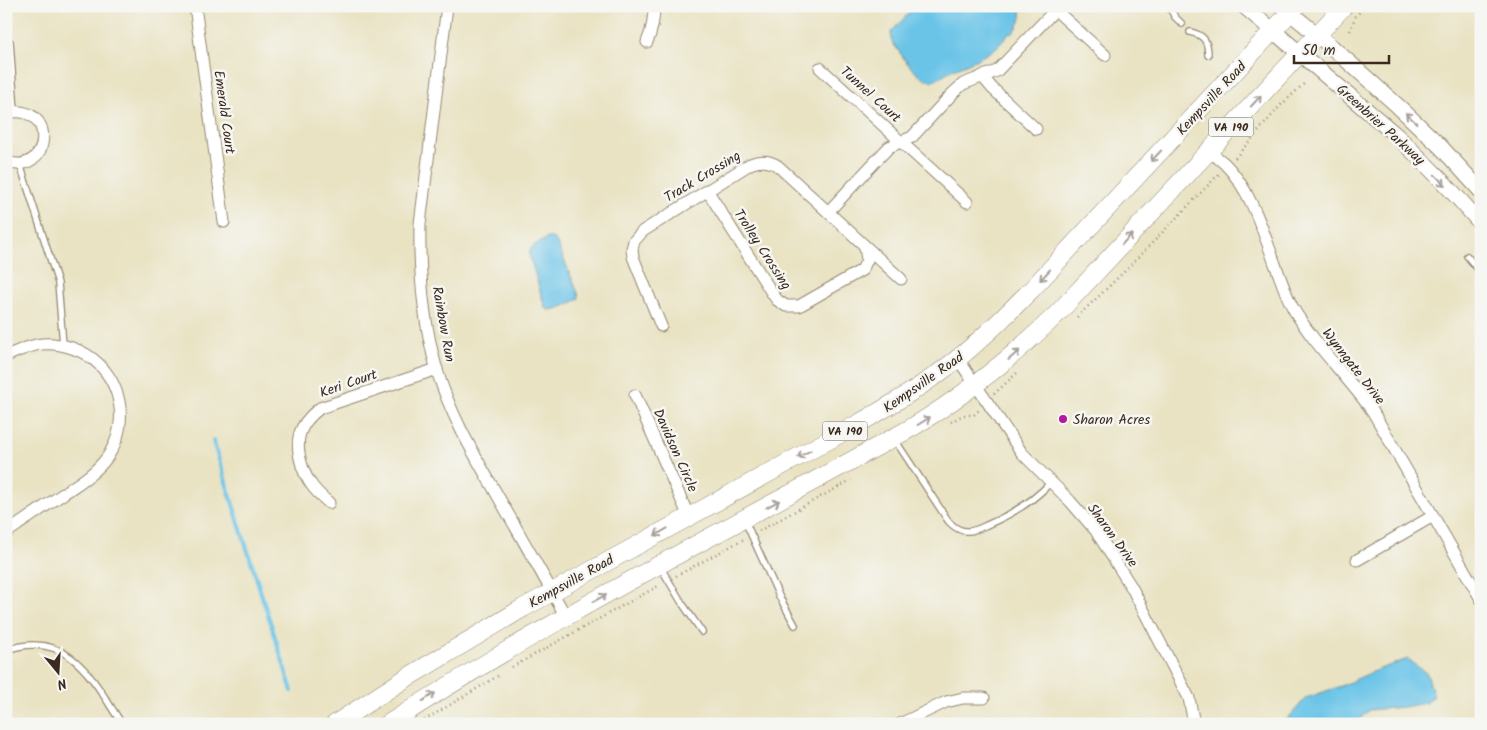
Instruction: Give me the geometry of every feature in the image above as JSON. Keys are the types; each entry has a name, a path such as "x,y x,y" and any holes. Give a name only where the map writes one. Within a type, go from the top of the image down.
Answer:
{"main road":[{"name":"Greenbrier Parkway","path":"1244,6 1365,108 1418,156 1481,224"},
{"name":"Kempsville Road","path":"388,724 482,665 566,617 894,438 930,417 976,385 1022,347 1059,312 1344,6"},
{"name":"Greenbrier Parkway","path":"1290,8 1317,35 1440,146 1481,191"},
{"name":"Kempsville Road","path":"335,724 427,665 552,591 888,407 934,377 958,359 1031,290 1274,32 1290,8"}],"street":[{"name":"Emerald Court","path":"195,6 224,222"},
{"name":"Rainbow Run","path":"447,6 420,233 419,258 422,298 430,342 448,402 466,439 566,617"},
{"path":"647,42 651,32 654,6"},
{"path":"828,212 888,147 912,137 963,84 997,70 1053,8 1105,55"},
{"name":"Tunnel Court","path":"820,68 967,202"},
{"path":"982,76 992,88 1036,129"},
{"path":"6,162 20,164 32,160 39,153 43,144 44,134 40,124 34,117 25,112 11,112"},
{"name":"Wynngate Drive","path":"1209,151 1236,178 1249,199 1266,236 1280,278 1294,310 1314,341 1373,412 1481,599"},
{"name":"Track Crossing","path":"662,326 633,257 634,241 643,230 756,162 768,162 778,166 901,280"},
{"name":"Trolley Crossing","path":"707,190 772,293 777,300 786,306 799,306 862,270 867,260 865,247"},
{"path":"6,356 43,344 63,345 82,351 98,362 110,378 118,395 121,415 119,434 111,452 99,468 6,533"},
{"name":"Sharon Drive","path":"958,359 1022,454 1070,501 1096,531 1132,588 1189,698 1194,724"},
{"name":"Keri Court","path":"329,503 316,492 307,480 298,453 299,433 310,416 320,408 437,369"},
{"name":"Davidson Circle","path":"635,395 688,517"},
{"path":"1357,560 1433,516"},
{"path":"900,724 946,702 963,698 984,698"}],"lane":[{"path":"1169,7 1182,24"},
{"path":"1190,32 1200,34 1204,38 1208,55"},
{"path":"10,42 11,112"},
{"path":"20,164 58,283 63,345"},
{"path":"1466,256 1481,273"},
{"path":"894,438 949,522 955,528 964,532 971,531 1006,516 1039,495 1050,483"},
{"path":"745,519 779,596 795,625"},
{"path":"660,566 702,632"},
{"path":"6,650 17,646 36,644 51,647 67,654 81,665 93,680 122,724"}],"path":[{"path":"1350,31 1355,17 1366,6"}],"water":[{"path":"916,6 1018,6 1021,17 1019,24 1012,34 1009,33 994,49 946,73 938,79 930,80 916,73 892,42 891,32"},
{"path":"548,238 556,241 579,298 564,306 548,310 545,307 529,254 534,246"},
{"path":"1408,659 1427,674 1434,696 1425,703 1369,710 1355,724 1283,724 1306,698"}],"waterway":[{"path":"213,441 292,691"}],"place":[{"name":"Sharon Acres","path":"1063,419"}]}
